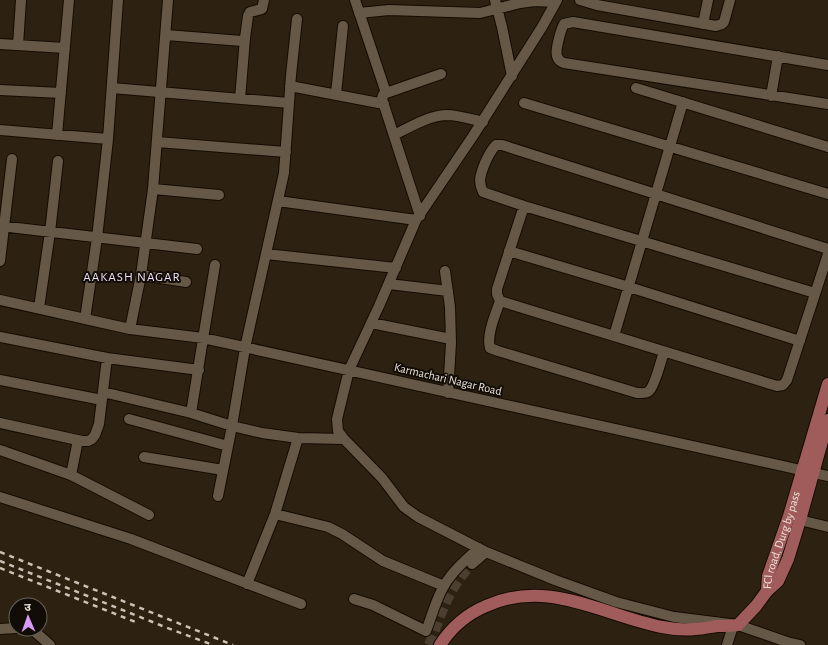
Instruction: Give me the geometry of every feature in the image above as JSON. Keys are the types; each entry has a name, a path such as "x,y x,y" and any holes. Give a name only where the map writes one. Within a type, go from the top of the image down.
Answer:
{"main road":[{"name":"FCI road, Durg by pass","path":"767,591 778,581 788,559 800,520 808,472 828,384"},
{"name":"FCI road, Durg by pass","path":"767,591 768,576 828,420"},
{"path":"440,645 446,636 463,619 499,600 514,596 542,595 576,601 663,627 694,630 715,626 735,625 756,606 767,591"}],"street":[{"path":"18,45 21,0"},
{"path":"57,135 69,0"},
{"path":"85,319 98,238 108,139 118,0"},
{"path":"130,329 141,275 153,189 168,0"},
{"path":"240,99 248,16 250,12 262,8 264,0"},
{"path":"355,0 386,93"},
{"path":"580,0 597,5 716,26 722,24 730,0"},
{"path":"703,24 708,0"},
{"path":"359,13 395,10 480,13 497,4 556,1"},
{"path":"556,1 512,76 418,218 349,370 337,419 338,431 382,478 404,507 418,517 483,550 555,580 616,602 674,617 735,625 800,645"},
{"path":"497,4 512,76"},
{"path":"218,496 232,426 245,348 284,173 290,86 297,18"},
{"path":"828,65 573,22 564,24 561,28 557,52 557,57 564,63 828,104"},
{"path":"336,94 343,26"},
{"path":"166,35 238,42 245,38"},
{"path":"0,44 65,48"},
{"path":"771,96 778,56"},
{"path":"418,218 384,104 383,95 441,74"},
{"path":"290,86 384,104"},
{"path":"112,88 289,103"},
{"path":"636,88 828,147"},
{"path":"0,90 61,93"},
{"path":"614,336 684,102"},
{"path":"524,103 828,194"},
{"path":"394,135 437,117 446,115 462,116 482,122"},
{"path":"0,130 108,139"},
{"path":"157,142 286,152"},
{"path":"815,293 524,206 483,192 480,186 480,179 490,150 496,145 502,145 828,249"},
{"path":"0,261 2,226 12,159"},
{"path":"38,308 50,232 58,161"},
{"path":"153,189 219,194"},
{"path":"278,201 418,218"},
{"path":"524,206 497,289 497,294 500,301 489,337 488,343 490,348 644,394 653,386 664,352"},
{"path":"2,226 197,249"},
{"path":"510,251 800,341"},
{"path":"266,254 396,268"},
{"path":"500,301 777,386 783,385 787,380 828,254"},
{"path":"191,413 215,265"},
{"path":"445,271 450,307 451,339 448,393"},
{"path":"141,275 186,282"},
{"path":"389,284 448,291"},
{"name":"Karmachari Nagar Road","path":"0,300 130,329 203,338 828,476"},
{"path":"371,323 451,339"},
{"path":"0,337 107,358 199,370"},
{"path":"0,424 78,440 88,441 92,439 95,435 98,424 107,358"},
{"path":"0,380 102,396 191,413 232,426 262,433 298,438 344,439"},
{"path":"129,419 228,446"},
{"path":"247,584 274,514 298,438"},
{"path":"71,475 78,440"},
{"path":"0,450 71,475 149,515"},
{"path":"144,457 223,470"},
{"path":"0,498 130,539 301,604"},
{"path":"274,514 328,527 342,534 383,561 444,586"},
{"path":"800,520 828,527"},
{"path":"472,564 483,550"},
{"path":"354,599 373,605 426,631 444,586 457,568 483,550"},
{"path":"727,645 735,625"},
{"path":"41,637 50,645"}],"tunnel":[{"path":"429,645 446,602 457,583 472,564"}],"railway":[{"path":"0,552 233,645"},
{"path":"0,561 213,645"},
{"path":"0,568 138,623"}],"district":[{"name":"AAKASH NAGAR","path":"132,277"}]}
